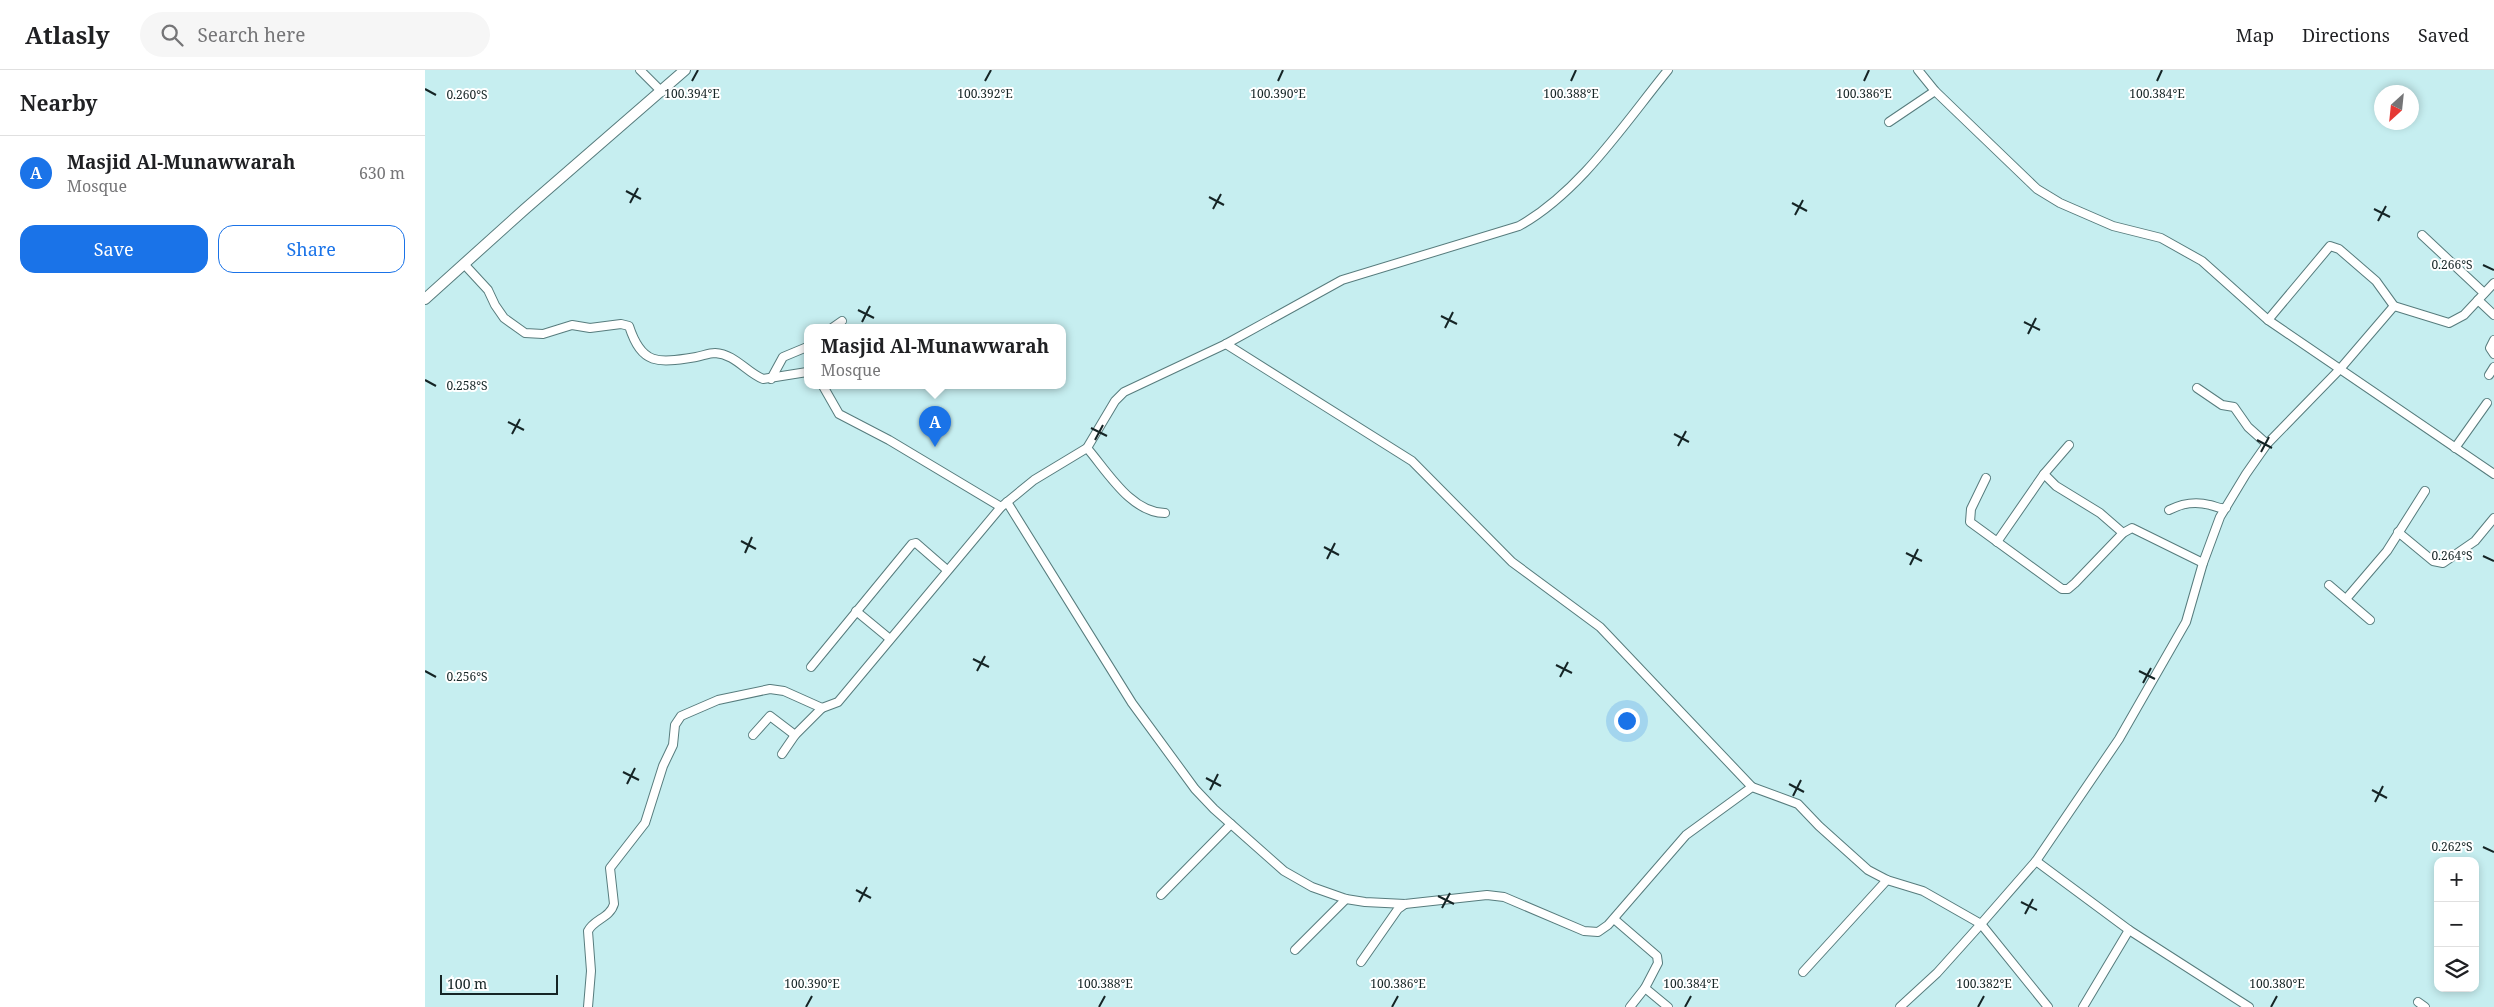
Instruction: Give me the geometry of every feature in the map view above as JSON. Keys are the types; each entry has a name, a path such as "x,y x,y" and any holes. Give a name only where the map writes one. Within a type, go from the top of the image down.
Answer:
{"street":[{"path":"639,70 661,92"},
{"path":"425,299 525,208 685,70"},
{"path":"782,754 795,735 822,708 842,698 947,570 1004,505 1033,480 1087,448 1119,395 1226,344 1349,277 1519,226 1535,217 1565,193 1667,70"},
{"path":"1918,70 1935,91 2026,181 2042,193 2113,226 2161,238 2196,257 2210,266 2268,320 2494,474"},
{"path":"1889,122 1935,91"},
{"path":"2422,235 2484,293"},
{"path":"2268,320 2330,246 2339,249 2377,280 2394,306 2449,323 2465,315 2494,283"},
{"path":"464,264 485,287 504,318 525,333 543,334 572,324 590,328 624,324 629,326 636,348 646,356 663,360 715,353 739,362 763,379 804,373"},
{"path":"2478,300 2494,315"},
{"path":"1900,1007 1937,973 2036,861 2119,739 2186,622 2203,563 2226,508 2267,444 2340,369 2394,306"},
{"path":"838,324 842,321"},
{"path":"2494,340 2490,348 2494,354"},
{"path":"1226,344 1413,461 1511,562 1599,627 1752,787 1794,800 1858,862 1887,880 1923,891 1981,924 2047,1007"},
{"path":"771,379 783,357 804,348"},
{"path":"2489,375 2494,367"},
{"path":"2197,388 2222,405 2234,406 2247,427 2267,444"},
{"path":"825,389 839,414 1004,505 1147,726 1195,789 1231,824 1297,880 1346,899 1405,904 1495,896 1504,897 1584,931 1597,932 1614,919 1686,835 1752,787"},
{"path":"2455,448 2487,403"},
{"path":"1997,542 2044,474 2069,445"},
{"path":"1087,448 1135,502 1150,511 1165,513"},
{"path":"2044,474 2056,486 2100,513 2123,533"},
{"path":"1986,478 1969,516 1970,522 2062,588 2068,589 2123,533 2132,528 2203,563"},
{"path":"2346,599 2387,551 2425,491"},
{"path":"2169,510 2187,502 2210,505 2217,509 2226,508"},
{"path":"2398,532 2433,561 2443,563 2475,541 2494,518"},
{"path":"811,668 913,543 947,570"},
{"path":"2329,585 2370,620"},
{"path":"856,611 890,639"},
{"path":"588,1007 591,971 588,931 591,926 605,917 613,908 609,871 623,849 640,832 645,823 663,766 673,745 675,724 681,716 718,700 770,689 784,691 822,708"},
{"path":"753,735 770,716 795,735"},
{"path":"1161,895 1231,824"},
{"path":"2036,861 2129,930 2249,1007"},
{"path":"1803,972 1887,880"},
{"path":"1295,950 1346,899"},
{"path":"1361,962 1398,909 1405,904"},
{"path":"1614,919 1658,959 1645,988 1630,1007"},
{"path":"2083,1007 2129,930"},
{"path":"1645,988 1668,1007"},
{"path":"2418,1002 2425,1007"}],"place":[{"name":"Masjid Al-Munawwarah","path":"935,447"}]}
